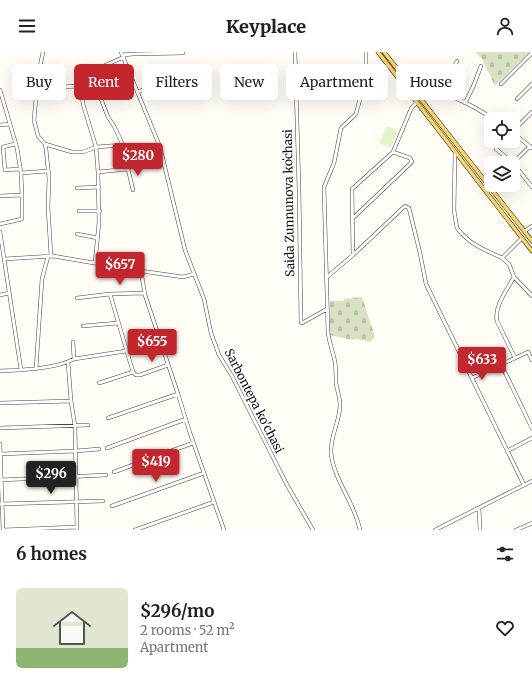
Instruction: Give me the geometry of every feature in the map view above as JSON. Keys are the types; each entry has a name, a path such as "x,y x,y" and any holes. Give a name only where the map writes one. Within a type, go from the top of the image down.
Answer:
{"main road":[{"path":"378,52 532,252"},
{"path":"384,52 396,68"},
{"path":"421,100 532,241"},
{"path":"432,123 436,119"}],"street":[{"path":"41,64 43,52"},
{"name":"Saida Zunnunova koʻchasi","path":"295,52 301,322 302,323 327,309"},
{"path":"360,530 358,519 334,466 331,452 340,404 335,362 329,342 324,187 334,163 342,128 356,114 366,76 366,52"},
{"path":"103,64 122,55 133,53 183,53"},
{"path":"501,84 532,54"},
{"path":"122,55 137,92 142,90"},
{"path":"465,103 474,87 480,66"},
{"path":"517,99 532,84"},
{"path":"0,90 15,144 21,173 22,195 22,219 0,224"},
{"name":"Sarbontepa ko'chasi","path":"137,92 160,147 185,250 204,299 211,333 219,355 232,376 287,486 313,530"},
{"path":"35,100 34,120 38,136 45,144 46,149 49,187 48,207 50,256 42,279 36,369"},
{"path":"83,100 96,147 98,172 100,211 95,263"},
{"path":"102,100 108,117 123,145 126,159"},
{"path":"459,100 484,114"},
{"path":"353,255 352,189 393,152 409,114 416,103"},
{"path":"520,125 532,112"},
{"path":"0,125 10,124"},
{"path":"520,138 531,147 520,157"},
{"path":"15,144 3,147 6,170 20,169"},
{"path":"45,144 72,152 82,152 96,147 123,145"},
{"path":"496,149 504,156"},
{"path":"352,220 412,162 410,158 393,152"},
{"path":"455,153 454,210 457,228 471,242 502,258 509,264 514,277 532,296"},
{"path":"98,172 128,169 133,190"},
{"path":"21,173 48,171"},
{"path":"520,172 532,187"},
{"path":"77,188 99,187"},
{"path":"0,196 22,195"},
{"path":"327,277 353,255 405,206 409,208 426,284 524,484"},
{"path":"79,211 100,211"},
{"path":"525,231 532,226"},
{"path":"0,233 10,293 20,370"},
{"path":"77,234 98,238"},
{"path":"502,258 522,238"},
{"path":"4,259 50,256 183,277 194,274"},
{"path":"141,271 144,293 193,443 224,530"},
{"path":"514,277 504,294 496,316 497,322 515,358"},
{"path":"0,295 10,293"},
{"path":"77,298 110,294 144,293"},
{"path":"110,294 133,372 136,375 140,375 168,365"},
{"path":"83,326 118,323"},
{"path":"73,342 74,359"},
{"path":"0,371 36,369 68,362 74,359 126,351"},
{"path":"472,378 528,352 532,360"},
{"path":"0,444 0,480 3,530 77,528 75,426 71,401 68,362"},
{"path":"501,364 532,428"},
{"path":"99,383 133,372"},
{"path":"108,418 178,394"},
{"path":"0,403 71,401"},
{"path":"107,448 186,419"},
{"path":"0,428 88,425"},
{"path":"507,450 532,438"},
{"path":"114,472 193,443"},
{"path":"0,454 99,449"},
{"path":"112,506 204,473"},
{"path":"0,480 106,475"},
{"path":"435,530 532,481"},
{"path":"1,504 103,501"},
{"path":"135,530 214,502"},
{"path":"479,508 480,530"},
{"path":"516,530 532,523"},
{"path":"150,525 152,530"}],"green space":[{"path":"475,52 530,52 495,86 482,59"},
{"path":"387,126 398,130 391,148 379,143"},
{"path":"362,297 375,337 370,342 330,335 330,301 344,301 344,299"}]}
